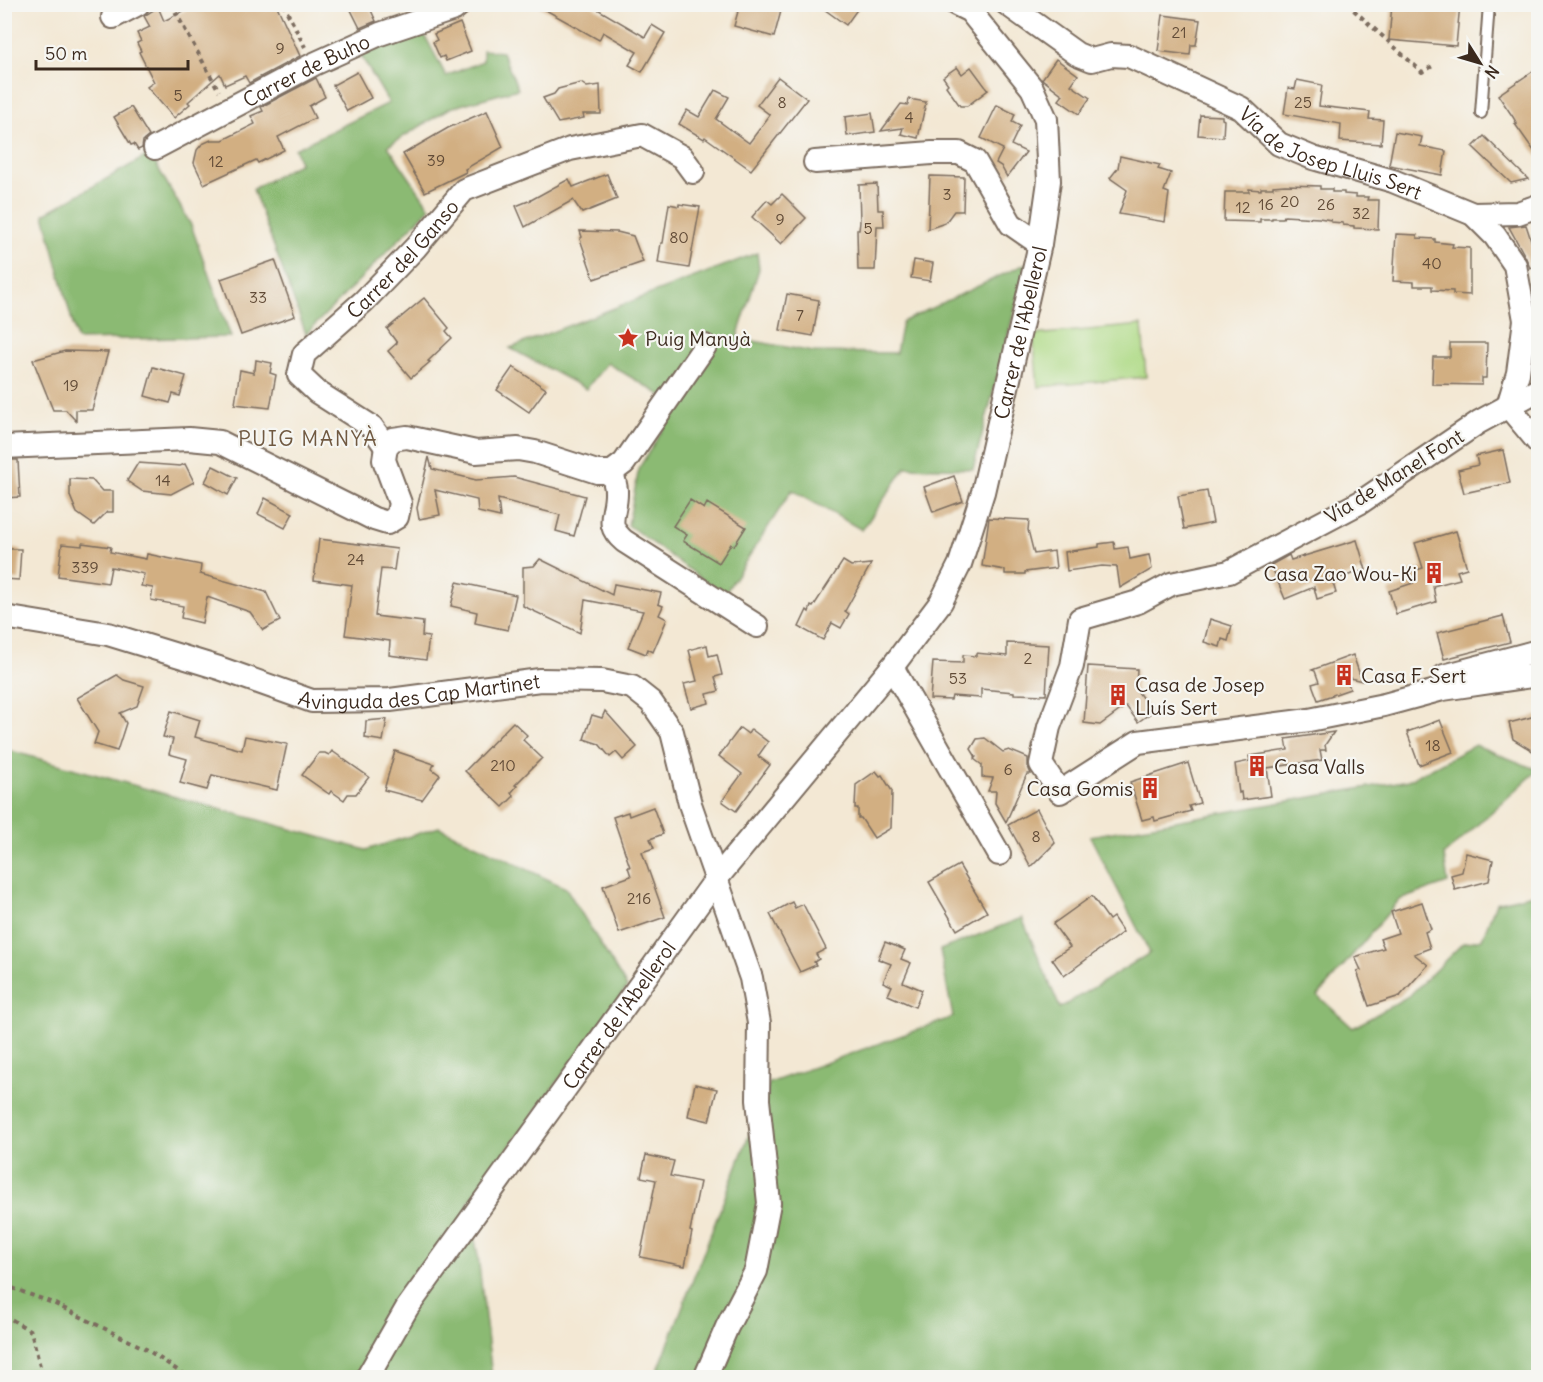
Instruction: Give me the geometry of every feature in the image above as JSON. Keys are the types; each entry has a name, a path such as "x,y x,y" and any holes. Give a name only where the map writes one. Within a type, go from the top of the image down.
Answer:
{"street":[{"path":"113,17 138,4"},
{"name":"Carrer de Buho","path":"155,148 314,64 380,34 454,9 460,4"},
{"name":"Vía de Josep Lluis Sert","path":"1007,4 1077,54 1092,60 1111,55 1130,57 1241,108 1279,144 1313,158 1393,181 1473,214 1495,236 1515,265 1525,320 1518,373 1508,406"},
{"name":"Carrer de l'Abellerol","path":"367,1377 407,1308 717,878 892,667 940,602 960,564 983,492 1040,244 1049,181 1046,118 1032,88 970,7"},
{"name":"Carrer del Ganso","path":"386,447 372,427 317,392 299,375 304,354 371,293 416,247 464,190 570,149 642,135 682,156 693,172"},
{"path":"815,162 959,153 975,161 1011,224 1040,244"},
{"path":"1473,214 1518,213 1539,206"},
{"path":"4,447 189,439 220,442 374,519 387,523 397,517 400,503 384,459 386,447 393,439 407,437 476,452 518,449 597,471 612,472 624,463 705,346"},
{"name":"Vía de Manel Font","path":"1422,693 1384,705 1309,720 1138,742 1060,792 1041,764 1049,727 1072,666 1080,619 1138,602 1171,584 1229,572 1361,502 1479,422 1539,390"},
{"path":"1508,406 1539,442"},
{"path":"612,472 616,491 612,523 614,532 624,541 757,626"},
{"name":"Avinguda des Cap Martinet","path":"4,617 108,634 219,668 312,701 390,700 540,680 602,681 632,687 651,702 672,732 690,804 751,978 759,1023 758,1100 769,1203 756,1271 727,1327 705,1377"},
{"path":"1539,651 1428,681 1422,687 1422,693 1486,681 1539,675"},
{"path":"892,667 999,854"}],"lane":[{"path":"1481,113 1489,4"}],"path":[{"path":"171,4 229,109"},
{"path":"283,4 314,64"},
{"path":"1347,4 1422,72 1433,66"},
{"path":"4,1285 53,1303 146,1349 189,1377"},
{"path":"4,1315 31,1331 43,1377"}],"green space":[{"path":"421,28 446,76 483,61 483,50 502,52 518,89 450,108 388,146 430,208 306,334 253,189 300,163 295,149 389,103 360,54"},
{"path":"150,154 191,225 231,337 77,340 44,214"},
{"path":"757,253 759,269 737,338 813,352 896,353 902,322 1027,263 973,469 906,467 862,530 792,490 724,595 628,525 639,468 678,405 607,363 586,389 510,348"},
{"path":"1142,325 1146,377 1038,387 1033,335"},
{"path":"1475,745 1538,770 1444,855 1448,883 1399,900 1318,996 1353,1028 1410,995 1463,943 1482,939 1496,903 1538,893 1538,1377 655,1378 769,1083 953,1017 940,950 1022,918 1060,1008 1150,953 1090,836 1409,780"},
{"path":"4,749 366,850 439,827 566,888 627,987 468,1203 478,1256 492,1377 5,1377"}],"building":[{"path":"197,4 276,4 300,56 249,83 245,76 225,85 220,74 188,102 190,104 174,118 147,87 154,82 139,52 141,51 137,43 141,41 137,33 150,27 144,16 158,7 164,21"},
{"path":"348,4 368,4 376,21 360,28"},
{"path":"535,4 589,4 645,37 652,25 665,33 642,72 629,65 637,52 603,32 599,40"},
{"path":"740,4 760,4 781,11 774,37 734,26"},
{"path":"817,4 861,4 846,25"},
{"path":"1392,4 1460,4 1456,46 1389,40"},
{"path":"1163,15 1200,20 1196,45 1191,45 1190,55 1158,51"},
{"path":"460,23 471,51 446,61 444,56 440,58 433,42 437,40 434,34"},
{"path":"1056,59 1078,75 1071,85 1090,98 1079,114 1059,100 1063,95 1042,79"},
{"path":"957,67 962,74 971,67 988,90 967,106 960,106 946,86 948,84 943,77"},
{"path":"1539,67 1539,158 1498,95"},
{"path":"357,72 371,98 347,111 333,85"},
{"path":"778,77 807,99 751,170 705,137 704,139 679,124 687,110 699,117 715,90 729,97 716,119 749,143 770,115 757,105"},
{"path":"316,78 325,97 309,106 315,118 278,137 284,150 204,184 194,163 197,150 202,144 211,140 223,140 255,124 251,116 263,111 261,107"},
{"path":"1297,80 1322,85 1319,106 1370,112 1369,119 1383,120 1381,144 1340,141 1341,124 1284,114 1288,88 1295,89"},
{"path":"581,83 587,87 600,85 601,114 583,114 584,118 558,123 543,98 554,94 558,89"},
{"path":"909,99 926,102 918,138 901,134 903,128 881,131 901,104 908,105"},
{"path":"997,105 1015,114 1012,122 1020,126 1011,145 1026,152 1007,177 1001,166 996,163 1003,149 981,138"},
{"path":"131,107 149,136 143,141 142,148 138,150 134,144 131,145 114,117"},
{"path":"487,111 503,147 465,169 466,172 425,192 403,154 448,128"},
{"path":"872,113 875,132 847,136 845,117"},
{"path":"1200,115 1222,116 1224,120 1223,137 1198,135"},
{"path":"1395,132 1422,137 1420,146 1446,151 1442,175 1389,165"},
{"path":"1484,136 1528,179 1511,183 1473,147"},
{"path":"1120,156 1160,165 1158,169 1171,173 1164,191 1169,193 1165,222 1119,214 1127,190 1110,178 1118,168"},
{"path":"607,174 617,199 582,213 573,200 525,227 516,206 569,179 573,187"},
{"path":"930,176 964,177 963,211 954,211 945,223 928,229"},
{"path":"877,184 878,210 883,210 884,226 877,226 875,270 858,270 859,185"},
{"path":"1285,185 1320,186 1320,189 1332,189 1332,192 1368,197 1367,200 1379,200 1378,229 1354,228 1354,226 1319,218 1284,216 1283,218 1260,219 1260,222 1224,221 1225,192 1249,192 1249,189 1261,190 1261,188"},
{"path":"782,194 806,218 781,244 752,217 767,200 772,204"},
{"path":"669,204 700,207 689,268 658,263"},
{"path":"1526,225 1539,264 1530,268 1509,227"},
{"path":"580,231 617,232 633,236 643,262 594,279 580,239 582,237"},
{"path":"1396,234 1417,235 1417,238 1435,239 1435,242 1453,244 1452,247 1470,248 1470,295 1432,290 1432,286 1414,286 1414,282 1393,281"},
{"path":"275,260 295,316 241,335 221,279"},
{"path":"914,260 933,263 930,281 911,278"},
{"path":"787,294 819,300 813,336 780,330"},
{"path":"424,298 449,328 446,331 452,338 428,361 430,362 411,378 388,351 397,343 387,329"},
{"path":"1450,343 1487,343 1486,378 1482,378 1482,385 1432,384 1433,357 1450,357"},
{"path":"65,351 108,352 92,410 76,410 76,421 66,410 53,410 33,360"},
{"path":"256,360 272,363 270,373 276,375 270,408 235,404 240,370 254,373"},
{"path":"153,367 186,376 180,396 173,394 170,403 145,396"},
{"path":"513,367 546,389 529,412 497,390"},
{"path":"1503,450 1510,483 1464,493 1458,470 1478,465 1476,456"},
{"path":"429,457 432,469 476,480 514,477 585,496 574,536 556,531 560,515 498,499 500,517 478,512 477,500 435,490 440,515 419,519 417,508"},
{"path":"4,460 18,460 20,497 4,498"},
{"path":"138,463 180,466 185,464 194,482 171,494 142,491 127,481"},
{"path":"213,466 237,478 228,495 205,482"},
{"path":"954,476 963,501 933,512 924,487"},
{"path":"70,479 92,480 102,491 113,491 113,512 107,512 94,525 77,513 70,496"},
{"path":"1207,491 1213,523 1184,529 1178,496"},
{"path":"265,498 293,513 285,528 258,514"},
{"path":"690,500 704,509 707,503 746,527 734,546 731,544 719,563 683,541 687,535 673,526"},
{"path":"989,518 1029,520 1028,530 1034,554 1054,551 1056,568 1025,572 1025,574 1005,574 1005,570 982,566"},
{"name":"Casa Zao Wou-Ki","path":"1456,531 1467,568 1457,571 1460,579 1433,586 1436,602 1396,614 1389,591 1413,583 1410,572 1423,568 1415,543"},
{"path":"319,539 397,549 394,570 381,569 375,616 423,622 422,636 429,637 426,660 389,655 390,641 345,635 352,585 314,580"},
{"path":"1357,540 1366,570 1332,580 1336,593 1317,599 1314,587 1285,599 1271,565 1289,555 1291,560"},
{"path":"1114,542 1115,549 1128,547 1130,559 1149,555 1152,569 1120,588 1117,567 1102,566 1067,571 1065,552 1099,547 1099,544"},
{"path":"82,543 111,547 110,552 146,559 147,554 201,565 200,574 266,592 280,621 263,630 250,612 207,597 202,623 181,618 183,606 151,600 153,588 141,586 144,574 111,567 108,583 58,576 62,544 82,546"},
{"path":"4,549 21,549 19,580 4,579"},
{"path":"540,559 612,595 614,584 661,593 658,604 663,606 659,615 667,619 653,652 648,649 646,654 628,647 643,611 585,600 580,633 523,606 523,567 534,566"},
{"path":"843,561 851,566 871,564 845,611 849,614 841,628 832,623 823,640 799,627 807,610 809,612 811,606 813,607"},
{"path":"457,582 516,595 508,630 475,623 477,612 451,606"},
{"path":"1503,616 1510,642 1444,659 1437,633"},
{"path":"1210,619 1232,626 1228,641 1222,639 1220,647 1204,642"},
{"path":"1007,643 1049,645 1046,695 1014,694 1014,692 981,689 981,698 952,696 951,700 930,699 933,662 963,663 963,655 976,656 976,653 1007,656"},
{"path":"707,645 709,656 717,654 722,675 715,677 719,691 707,694 709,703 691,708 684,684 697,681 689,650"},
{"name":"Casa F. Sert","path":"1353,655 1362,681 1346,677 1350,689 1318,700 1312,684 1319,682 1315,671 1312,670"},
{"name":"Casa de Josep Lluís Sert","path":"1088,666 1137,669 1136,689 1152,712 1138,722 1126,706 1100,725 1084,723"},
{"path":"117,675 124,680 144,686 137,706 120,713 126,723 117,751 94,744 98,732 77,698"},
{"path":"171,711 200,720 195,737 242,750 245,736 287,744 277,790 212,775 207,790 180,783 187,759 169,754 173,739 163,737"},
{"path":"605,711 637,747 623,760 616,752 610,757 599,744 584,739 592,715 602,718"},
{"path":"1539,715 1539,755 1513,739 1509,723"},
{"path":"387,719 383,741 365,738 366,721"},
{"path":"1440,720 1453,752 1419,765 1407,732"},
{"path":"513,722 527,735 523,740 542,758 515,785 517,786 511,793 514,796 503,807 465,771"},
{"path":"740,728 748,734 751,729 768,742 758,756 770,765 736,811 722,801 742,774 719,756"},
{"name":"Casa Valls","path":"1334,732 1325,745 1326,750 1320,750 1322,760 1267,768 1271,796 1242,800 1235,764 1250,761 1249,756 1288,750 1286,739"},
{"path":"985,738 1003,752 1009,750 1028,758 1031,774 1027,774 1006,822 995,803 996,791 988,791 993,778 982,777 982,765 974,759 976,757 971,749 977,739"},
{"path":"332,751 369,777 356,794 348,794 344,800 331,791 329,794 302,775 319,753 329,755"},
{"path":"395,751 434,764 432,769 440,775 422,800 384,790"},
{"name":"Casa Gomis","path":"1188,763 1200,803 1189,806 1191,811 1155,821 1154,817 1142,820 1130,782"},
{"path":"876,771 880,776 882,775 892,791 891,828 874,838 861,818 858,818 858,808 855,808 856,785"},
{"path":"653,807 663,834 650,839 654,848 642,852 665,917 619,933 603,886 631,876 613,817 628,812 629,816"},
{"path":"1037,809 1055,843 1031,867 1008,825"},
{"path":"1466,853 1493,860 1489,881 1455,890 1451,875 1462,872"},
{"path":"959,865 987,912 957,930 929,882"},
{"path":"1092,896 1109,920 1113,917 1123,932 1064,976 1052,959 1070,947 1053,924"},
{"path":"792,902 795,908 803,904 826,949 816,954 819,959 814,962 816,965 800,972 770,914"},
{"path":"1422,902 1431,929 1425,932 1430,948 1414,954 1428,965 1400,996 1369,1006 1357,971 1361,970 1355,957 1384,948 1380,939 1398,933 1391,912"},
{"path":"885,942 905,950 901,959 911,963 903,982 922,990 915,1007 888,995 892,986 883,982 891,964 878,959"},
{"path":"695,1084 717,1089 709,1121 688,1116"},
{"path":"646,1155 674,1161 670,1176 700,1182 685,1266 640,1257 656,1180 641,1177"}],"place":[{"name":"Puig Manyà","path":"628,338"},
{"name":"Casa Zao Wou-Ki","path":"1434,573"},
{"name":"Casa F. Sert","path":"1344,675"},
{"name":"Casa de Josep Lluís Sert","path":"1118,695"},
{"name":"Casa Valls","path":"1257,766"},
{"name":"Casa Gomis","path":"1150,788"}],"district":[{"name":"PUIG MANYÀ","path":"308,438"}]}
